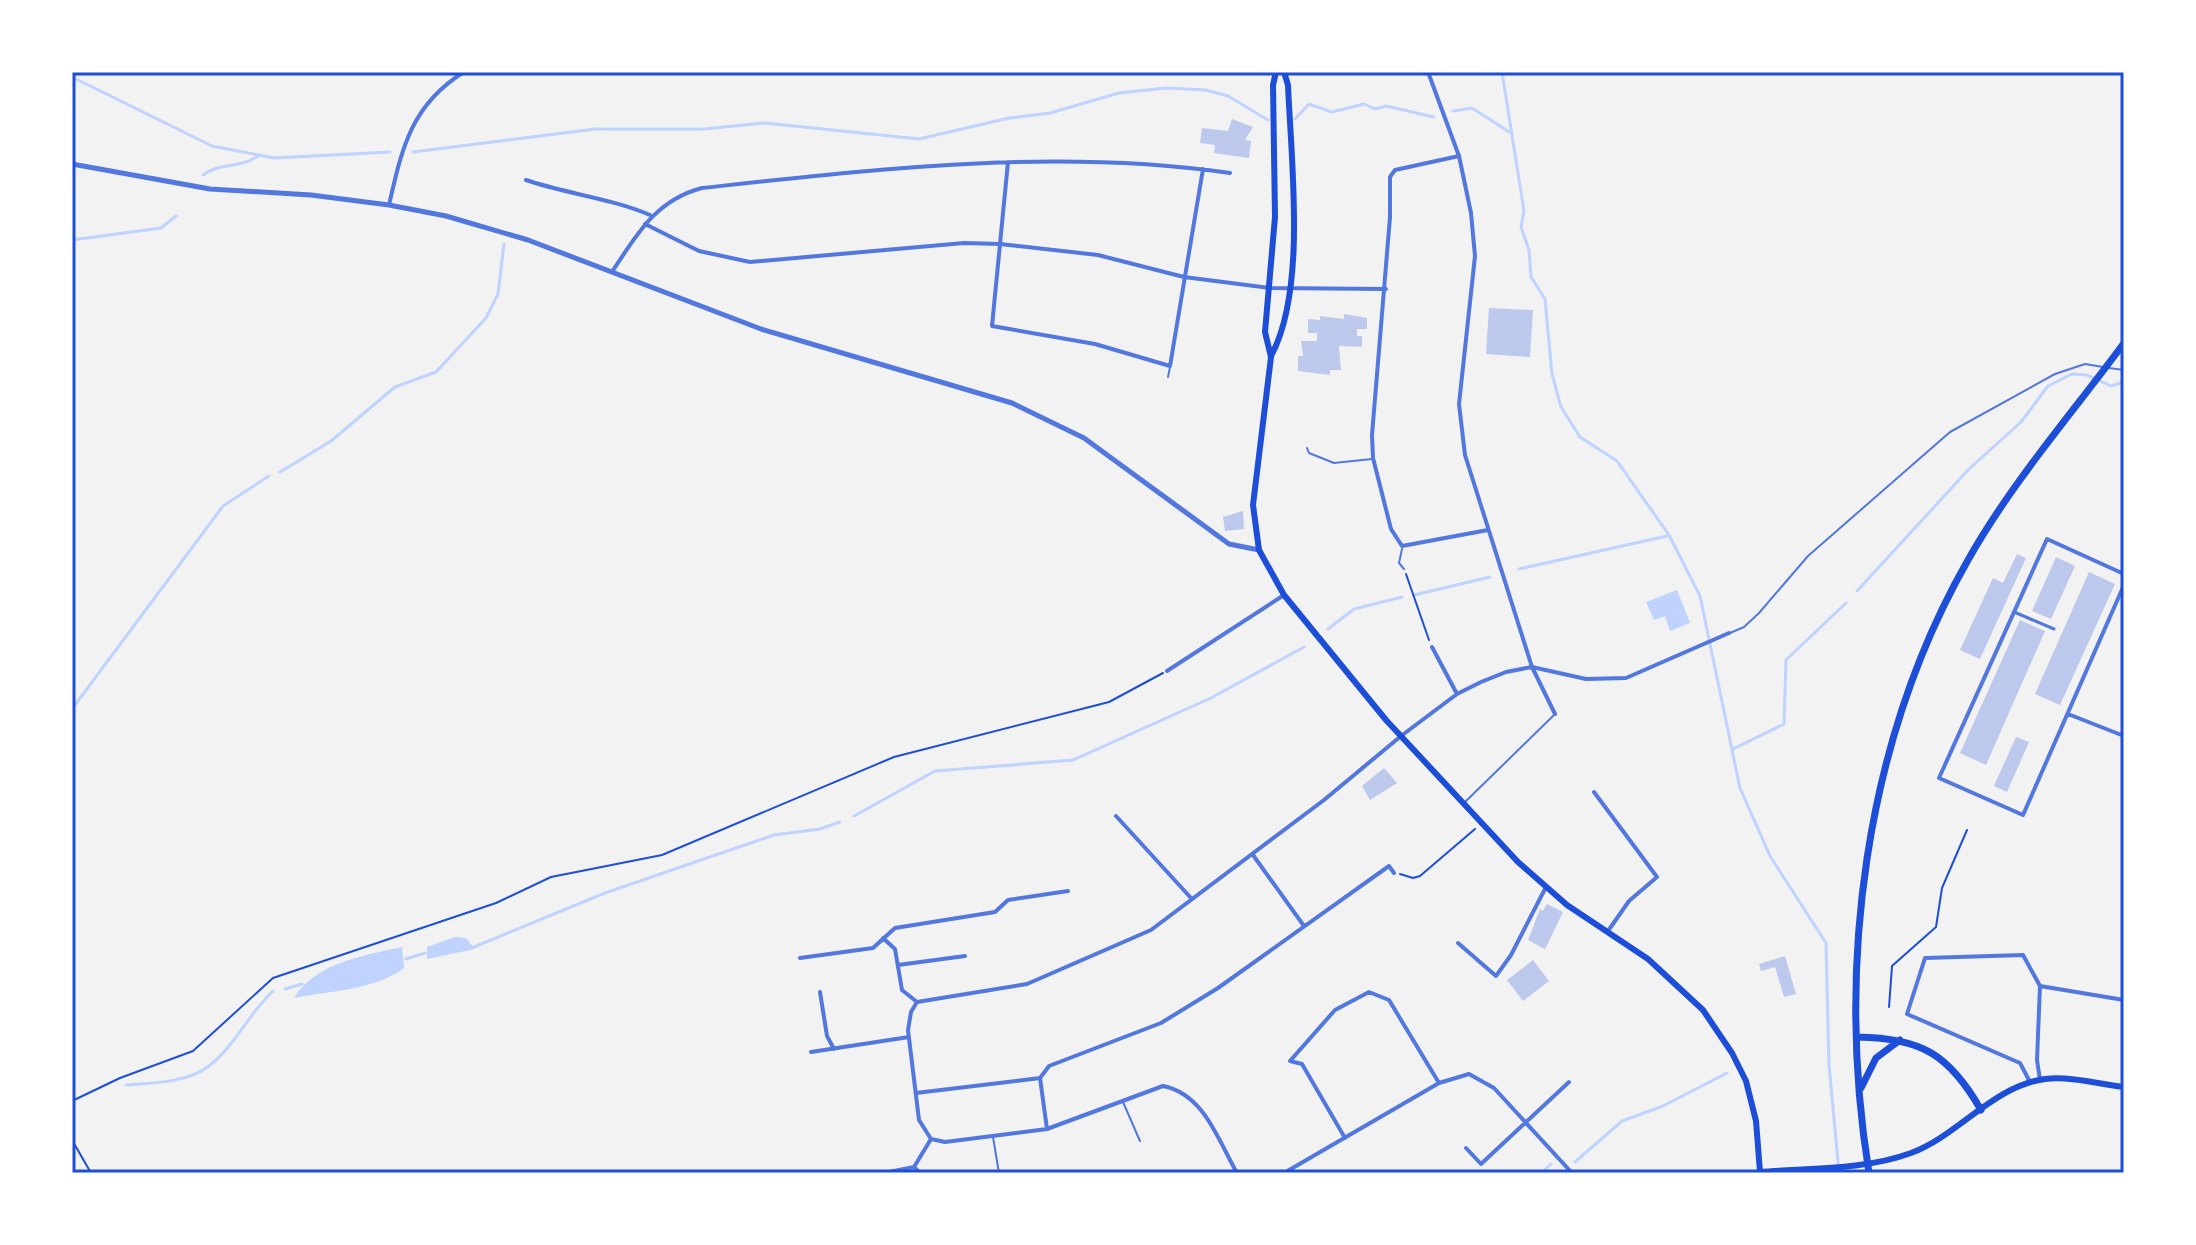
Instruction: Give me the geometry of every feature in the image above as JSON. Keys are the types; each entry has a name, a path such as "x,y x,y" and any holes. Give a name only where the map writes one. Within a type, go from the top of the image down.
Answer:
{"main road":[{"path":"1276,72 1273,85 1275,217 1265,332 1271,357 1253,505 1259,550 1284,595 1401,736 1482,823 1546,887 1648,959 1690,996 1732,1053 1752,1101 1758,1173 1897,1157 1934,1142 2007,1092 2040,1080 2065,1079 2124,1087"},
{"path":"1271,357 1284,333 1289,290 1292,204 1288,85 1284,72"},
{"path":"1869,1173 1858,1037 1861,930 1870,850 1890,751 1910,684 1937,620 1969,557 2020,480 2122,346"},
{"path":"1858,1037 1900,1040 1921,1046 1939,1057 1959,1077 1981,1110"},
{"path":"1860,1090 1876,1058 1900,1040"}],"street":[{"path":"389,205 411,126 432,97 464,72"},
{"path":"1428,72 1466,177 1475,256 1459,404 1465,455 1532,667 1555,714"},
{"path":"1459,156 1395,170 1390,177 1386,289 1372,435 1373,458 1391,529 1402,546 1489,529"},
{"path":"612,272 651,216 671,199 702,188 834,172 1008,162 1113,161 1230,173"},
{"path":"1008,162 992,326 1095,344 1170,366 1203,169"},
{"path":"72,164 210,189 311,195 389,205 446,216 528,240 761,329 1001,398 1046,417 1139,476 1229,544 1259,550"},
{"path":"526,180 570,194 624,204 651,216"},
{"path":"645,224 699,251 750,262 964,243 1000,244 1098,255 1184,277 1270,288 1386,289"},
{"path":"2124,574 2047,539 1939,778 2023,815 2124,585"},
{"path":"1167,671 1284,595"},
{"path":"2014,612 2054,629"},
{"path":"883,938 895,949 902,990 917,1002 1000,991 1051,975 1142,935 1253,855 1457,694 1506,672 1532,667 1586,679 1626,678 1729,633"},
{"path":"1432,647 1457,694"},
{"path":"2068,714 2124,736"},
{"path":"1594,792 1657,877 1629,901 1608,931"},
{"path":"1116,816 1191,898"},
{"path":"1253,855 1304,926"},
{"path":"1047,1129 1040,1078 1049,1066 1161,1023 1389,866 1394,873"},
{"path":"1458,943 1496,976 1511,955 1546,887"},
{"path":"800,958 873,948 895,928 995,912 1008,900 1068,891"},
{"path":"2037,1063 2025,1066 1907,1014 1925,958 2023,955 2040,986 2037,1063 2040,1080"},
{"path":"898,965 965,956"},
{"path":"2040,986 2124,1000"},
{"path":"820,992 827,1036 834,1049"},
{"path":"1345,1138 1302,1064 1290,1061 1347,1002 1369,992 1389,1000 1439,1083"},
{"path":"917,1002 908,1021 909,1037 921,1128 931,1139 945,1142 1047,1129 1151,1089 1178,1089 1201,1109 1237,1173"},
{"path":"811,1052 909,1037"},
{"path":"2025,1066 2030,1083"},
{"path":"1284,1173 1439,1083 1469,1074 1494,1088 1572,1173"},
{"path":"916,1093 1040,1078"},
{"path":"1466,1148 1481,1164 1569,1082"},
{"path":"884,1173 914,1167 931,1139"},
{"path":"914,1167 920,1173"}],"lane":[{"path":"1729,633 1744,627 1808,556 1950,432 2010,397 2073,367 2085,364 2124,370"},
{"path":"1168,377 1170,366"},
{"path":"1307,448 1309,453 1334,463 1373,458"},
{"path":"1402,546 1399,563 1404,569"},
{"path":"1464,804 1555,714"},
{"path":"1122,1101 1140,1141"},
{"path":"993,1136 999,1173"}],"path":[{"path":"1404,569 1432,647"},
{"path":"72,1101 120,1078 193,1051 273,978 496,903 551,877 662,855 894,757 1109,702 1167,671"},
{"path":"1394,873 1413,878 1420,876 1482,823"},
{"path":"1889,1007 1892,966 1936,927 1942,888 1967,830"},
{"path":"72,1140 91,1173"}],"water":[{"path":"1677,590 1690,623 1670,631 1665,616 1654,620 1646,602"},
{"path":"455,937 466,938 475,949 427,959 427,947"},
{"path":"402,947 404,968 380,981 294,998 315,976 342,962"}],"building":[{"path":"1232,119 1253,127 1245,140 1251,141 1249,158 1214,153 1215,145 1200,143 1202,128 1228,131"},
{"path":"1489,308 1533,310 1530,357 1486,354"},
{"path":"1344,314 1367,318 1367,329 1357,329 1357,336 1362,336 1362,347 1339,346 1341,370 1330,370 1330,375 1298,371 1298,356 1303,356 1301,341 1317,341 1317,333 1308,333 1308,319 1320,320 1320,316 1344,319"},
{"path":"1243,511 1244,529 1225,531 1223,517"},
{"path":"2017,554 2026,558 1980,659 1960,650 1993,578 2003,583"},
{"path":"2056,557 2075,566 2051,619 2032,611"},
{"path":"2089,572 2115,584 2060,705 2035,694"},
{"path":"2020,620 2045,631 1986,765 1960,753"},
{"path":"2016,737 2029,742 2007,792 1994,786"},
{"path":"1384,768 1397,783 1370,800 1362,786"},
{"path":"1547,904 1563,912 1545,949 1528,940 1540,909 1543,911"},
{"path":"1785,956 1796,994 1784,997 1775,967 1761,971 1759,964"},
{"path":"1533,960 1549,981 1523,1001 1507,980"}],"waterway":[{"path":"1502,72 1524,211 1521,227 1529,250 1531,277 1545,299 1552,374 1561,407 1580,437 1617,461 1669,535 1700,596 1740,788 1770,856 1826,943 1829,1065 1839,1173"},
{"path":"72,77 212,146 274,158 390,152"},
{"path":"413,152 595,129 704,129 765,123 919,139 1009,118 1050,113 1119,93 1166,88 1206,90 1228,96 1268,120"},
{"path":"1295,119 1309,104 1332,112 1364,104 1375,109 1386,106 1434,117"},
{"path":"1453,111 1472,108 1511,133"},
{"path":"203,175 259,155"},
{"path":"72,240 161,228 176,216"},
{"path":"280,472 331,441 395,387 436,372 486,318 498,294 504,244"},
{"path":"1857,591 1969,469 2021,422 2048,386 2072,374 2087,375 2111,386 2124,382"},
{"path":"72,709 223,506 269,476"},
{"path":"1519,569 1667,536"},
{"path":"1414,595 1490,577"},
{"path":"1328,629 1354,609 1402,597"},
{"path":"1733,749 1784,724 1786,660 1846,603"},
{"path":"854,816 935,771 1073,760 1211,698 1304,647"},
{"path":"474,947 605,893 774,835 820,829 840,822"},
{"path":"406,959 425,953"},
{"path":"285,989 302,984"},
{"path":"126,1085 158,1083 200,1072 227,1049 273,991"},
{"path":"1575,1162 1622,1121 1663,1106 1727,1073"},
{"path":"1541,1173 1551,1164"}]}
